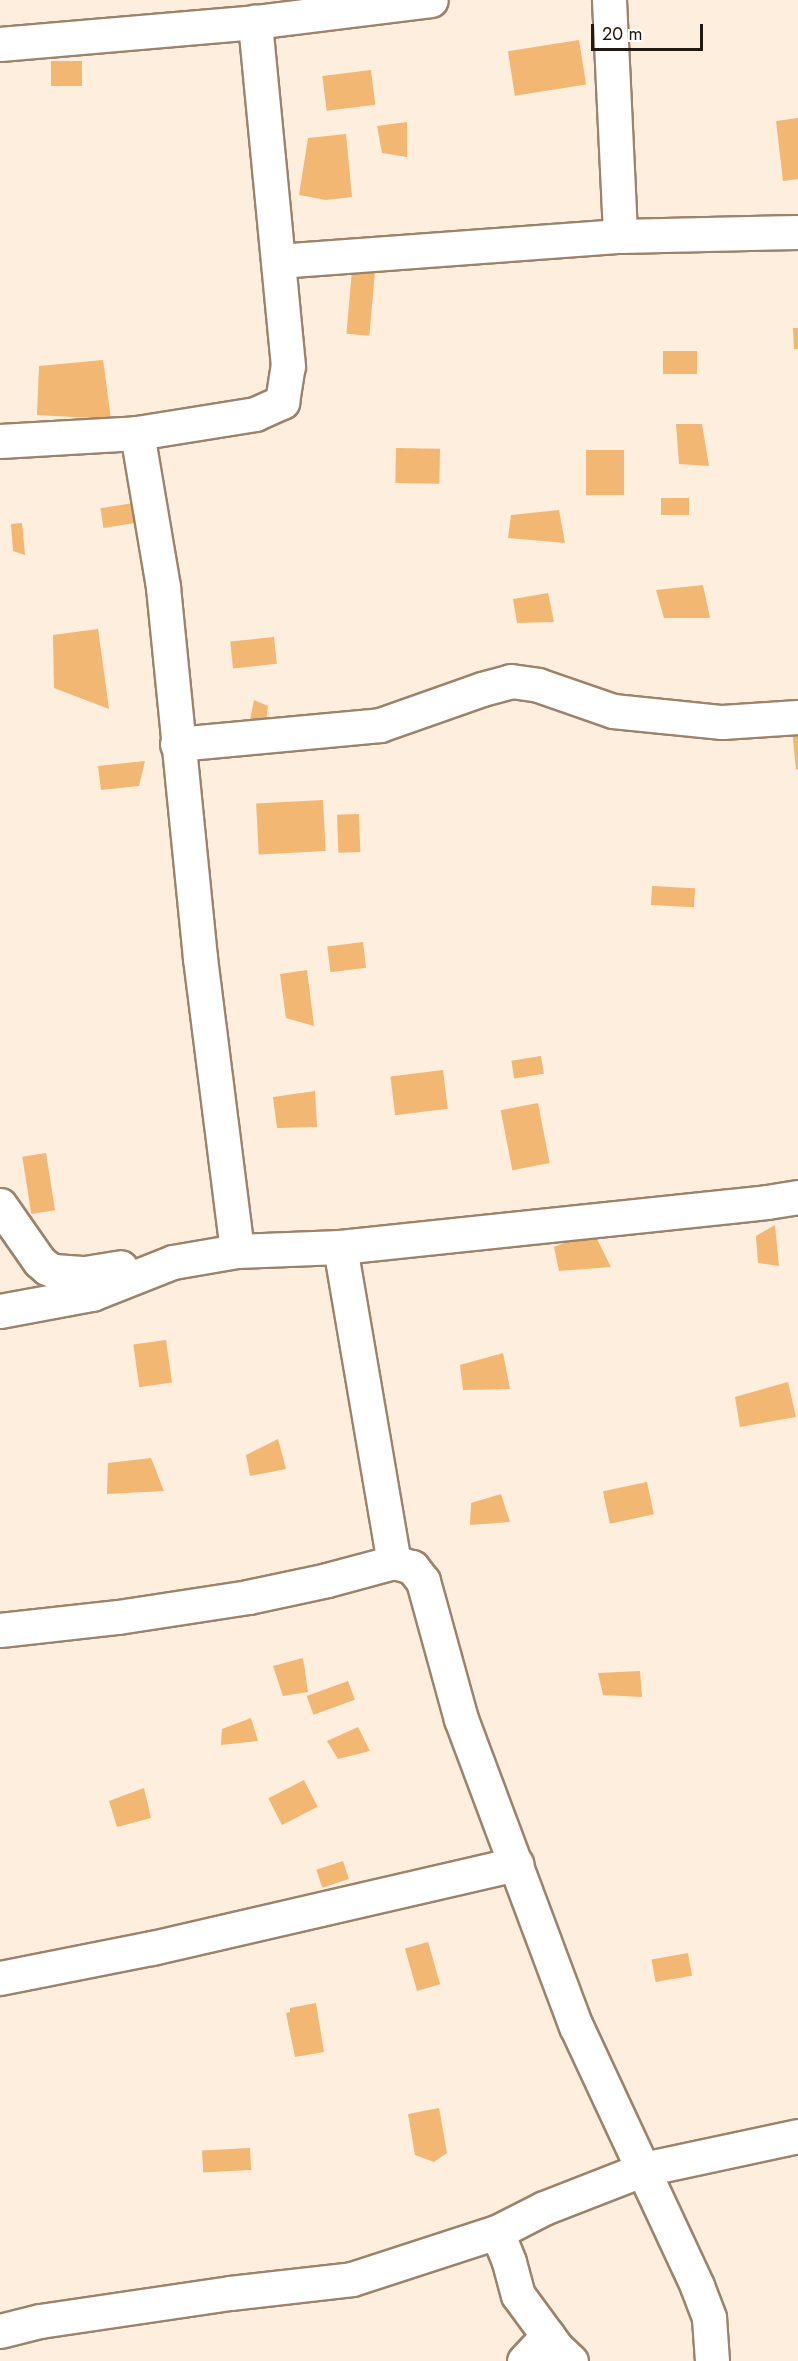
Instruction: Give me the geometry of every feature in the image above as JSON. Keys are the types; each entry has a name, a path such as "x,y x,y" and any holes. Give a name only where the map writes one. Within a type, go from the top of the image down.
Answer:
{"street":[{"path":"0,44 255,22 431,0"},
{"path":"609,0 620,236"},
{"path":"0,441 137,433 255,414 282,402 288,366 255,22"},
{"path":"278,261 620,236 798,232"},
{"path":"137,433 163,586 200,958 237,1251"},
{"path":"177,744 380,725 482,689 512,681 546,687 613,711 722,722 798,717"},
{"path":"0,1205 39,1261 54,1271 85,1273 237,1251 340,1247 755,1204 798,1197"},
{"path":"340,1247 394,1562"},
{"path":"0,1311 92,1294 173,1262"},
{"path":"0,1630 118,1617 248,1597 327,1580 394,1562 412,1567 423,1581 460,1719 576,2026 644,2169 705,2308 709,2319 712,2361"},
{"path":"0,1978 152,1948 516,1863"},
{"path":"0,2331 40,2321 230,2293 352,2279 497,2232 544,2208 644,2169 798,2136"},
{"path":"497,2232 509,2262 518,2295 571,2361"},
{"path":"524,2361 548,2335"}],"building":[{"path":"579,40 586,84 515,96 508,51"},
{"path":"51,61 82,61 82,86 51,86"},
{"path":"371,70 375,105 327,111 322,76"},
{"path":"798,118 798,179 783,181 776,121"},
{"path":"407,122 407,157 382,153 377,126"},
{"path":"346,134 352,197 326,200 299,195 308,138"},
{"path":"352,270 375,272 369,336 346,334"},
{"path":"793,328 798,328 798,349 794,349"},
{"path":"663,351 697,351 697,374 663,374"},
{"path":"103,360 111,419 37,415 39,366"},
{"path":"676,424 702,424 709,466 679,464"},
{"path":"396,448 440,449 439,484 395,483"},
{"path":"586,450 624,450 624,495 586,495"},
{"path":"661,498 689,498 689,515 661,515"},
{"path":"133,503 136,523 104,528 100,508"},
{"path":"559,510 565,543 508,538 511,515"},
{"path":"22,523 25,555 13,551 11,524"},
{"path":"703,585 710,618 664,618 656,590"},
{"path":"548,593 554,622 517,623 513,599"},
{"path":"98,629 109,709 54,688 53,635"},
{"path":"274,637 277,664 233,668 230,642"},
{"path":"254,700 268,706 265,728 249,725"},
{"path":"792,728 798,728 798,769 796,770"},
{"path":"145,761 139,786 101,790 98,766"},
{"path":"323,800 326,851 259,854 256,804"},
{"path":"359,814 360,852 338,853 337,815"},
{"path":"652,886 695,888 694,907 651,905"},
{"path":"363,942 366,968 330,972 327,946"},
{"path":"307,970 314,1026 286,1018 280,974"},
{"path":"541,1056 544,1074 514,1078 511,1061"},
{"path":"443,1070 448,1109 395,1115 390,1076"},
{"path":"315,1091 317,1127 277,1128 273,1097"},
{"path":"538,1103 550,1163 512,1170 501,1110"},
{"path":"46,1153 55,1210 31,1214 22,1157"},
{"path":"775,1225 779,1266 758,1263 756,1236"},
{"path":"593,1231 611,1267 559,1271 554,1247"},
{"path":"166,1340 172,1383 139,1387 133,1345"},
{"path":"503,1353 510,1389 463,1390 460,1365"},
{"path":"788,1382 796,1417 740,1427 735,1397"},
{"path":"278,1439 286,1469 250,1476 246,1455"},
{"path":"151,1458 164,1491 107,1494 108,1463"},
{"path":"647,1482 654,1514 610,1524 603,1491"},
{"path":"501,1494 510,1522 470,1525 471,1503"},
{"path":"303,1658 308,1692 283,1696 273,1666"},
{"path":"640,1671 642,1697 603,1695 598,1673"},
{"path":"348,1681 355,1700 313,1715 307,1696"},
{"path":"251,1718 258,1741 221,1745 222,1729"},
{"path":"358,1727 370,1751 338,1759 327,1741"},
{"path":"304,1780 318,1807 282,1825 268,1798"},
{"path":"144,1788 151,1818 117,1827 109,1801"},
{"path":"343,1861 349,1879 322,1888 316,1870"},
{"path":"428,1942 440,1984 417,1991 405,1949"},
{"path":"688,1953 692,1976 656,1982 652,1959"},
{"path":"316,2003 324,2052 295,2057 286,2013 290,2012 290,2008"},
{"path":"439,2108 447,2153 434,2162 415,2155 408,2114"},
{"path":"250,2148 251,2170 203,2172 202,2151"}]}
